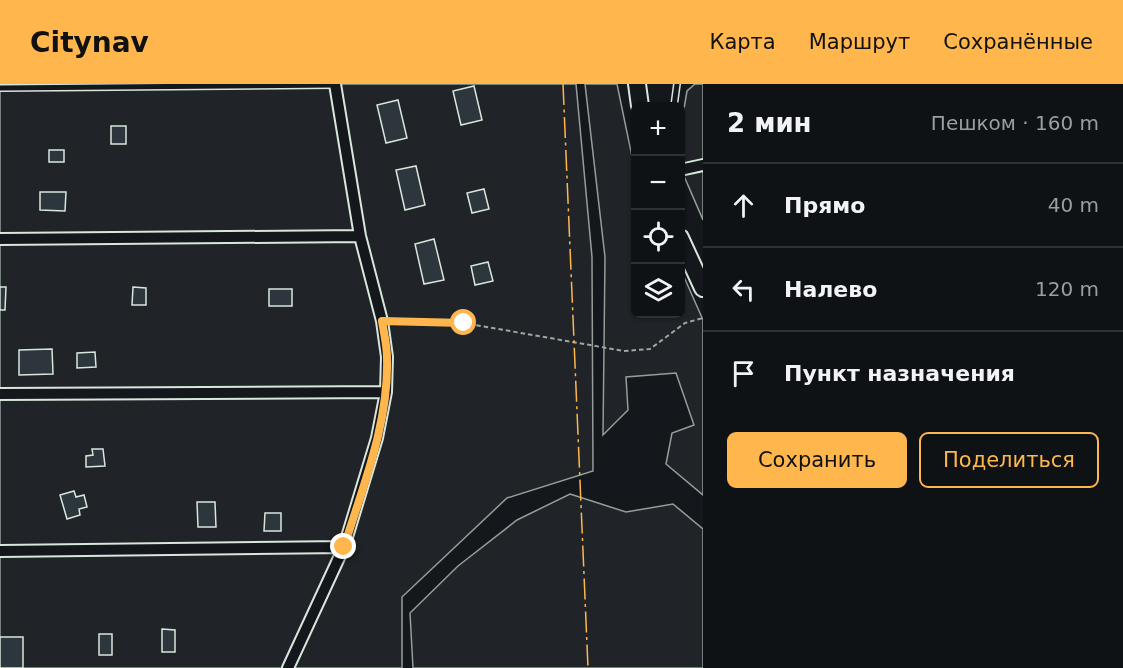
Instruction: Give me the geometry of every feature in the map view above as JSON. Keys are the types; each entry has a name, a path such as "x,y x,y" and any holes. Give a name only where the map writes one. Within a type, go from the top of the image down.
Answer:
{"main road":[{"path":"637,84 639,102"},
{"path":"685,247 703,288"}],"street":[{"path":"288,668 344,547 377,438 386,392 387,357 382,321 360,236 335,85"},
{"path":"685,169 703,165"},
{"path":"0,239 360,236"},
{"path":"0,394 386,392"},
{"path":"0,551 344,547"}],"lane":[{"path":"675,102 677,84"},
{"path":"0,88 335,85"}],"path":[{"path":"382,321 464,323 624,351 650,349 685,323 703,318"}],"shaded area":[{"path":"0,84 576,84 592,257 593,471 507,498 402,597 402,668 0,668"},
{"path":"585,84 617,84 631,152 631,318 685,318 685,279 703,320 703,495 666,464 672,433 694,425 676,373 626,377 628,410 603,435 605,257"},
{"path":"695,84 703,84 703,220 685,178 687,91"},
{"path":"570,494 626,512 673,504 703,529 703,668 413,668 410,613 458,566 517,520"}],"building":[{"path":"474,86 482,120 461,125 453,91"},
{"path":"398,100 407,138 386,143 377,105"},
{"path":"111,126 126,126 126,144 111,144"},
{"path":"49,150 64,150 64,162 49,162"},
{"path":"416,166 425,205 405,210 396,170"},
{"path":"484,189 489,209 472,213 467,193"},
{"path":"40,192 66,192 65,211 40,210"},
{"path":"434,239 444,280 424,284 415,244"},
{"path":"488,262 493,281 475,285 471,266"},
{"path":"0,287 6,287 5,310 0,310"},
{"path":"133,287 146,288 146,305 132,305"},
{"path":"269,289 292,289 292,306 269,306"},
{"path":"52,349 53,374 19,375 19,350"},
{"path":"95,352 96,367 77,368 77,353"},
{"path":"92,449 103,449 105,466 86,467 86,456 93,455"},
{"path":"74,491 76,497 84,495 87,507 79,509 80,515 67,519 60,495"},
{"path":"197,502 215,502 216,527 198,527"},
{"path":"265,513 281,513 281,531 264,531"},
{"path":"162,629 175,630 175,652 162,652"},
{"path":"99,634 112,634 112,655 99,655"},
{"path":"0,637 23,637 23,668 0,668"}],"power":[{"path":"563,84 588,668"}],"route":[{"path":"344,547 377,438 386,392 387,357 382,321 464,323"}]}
